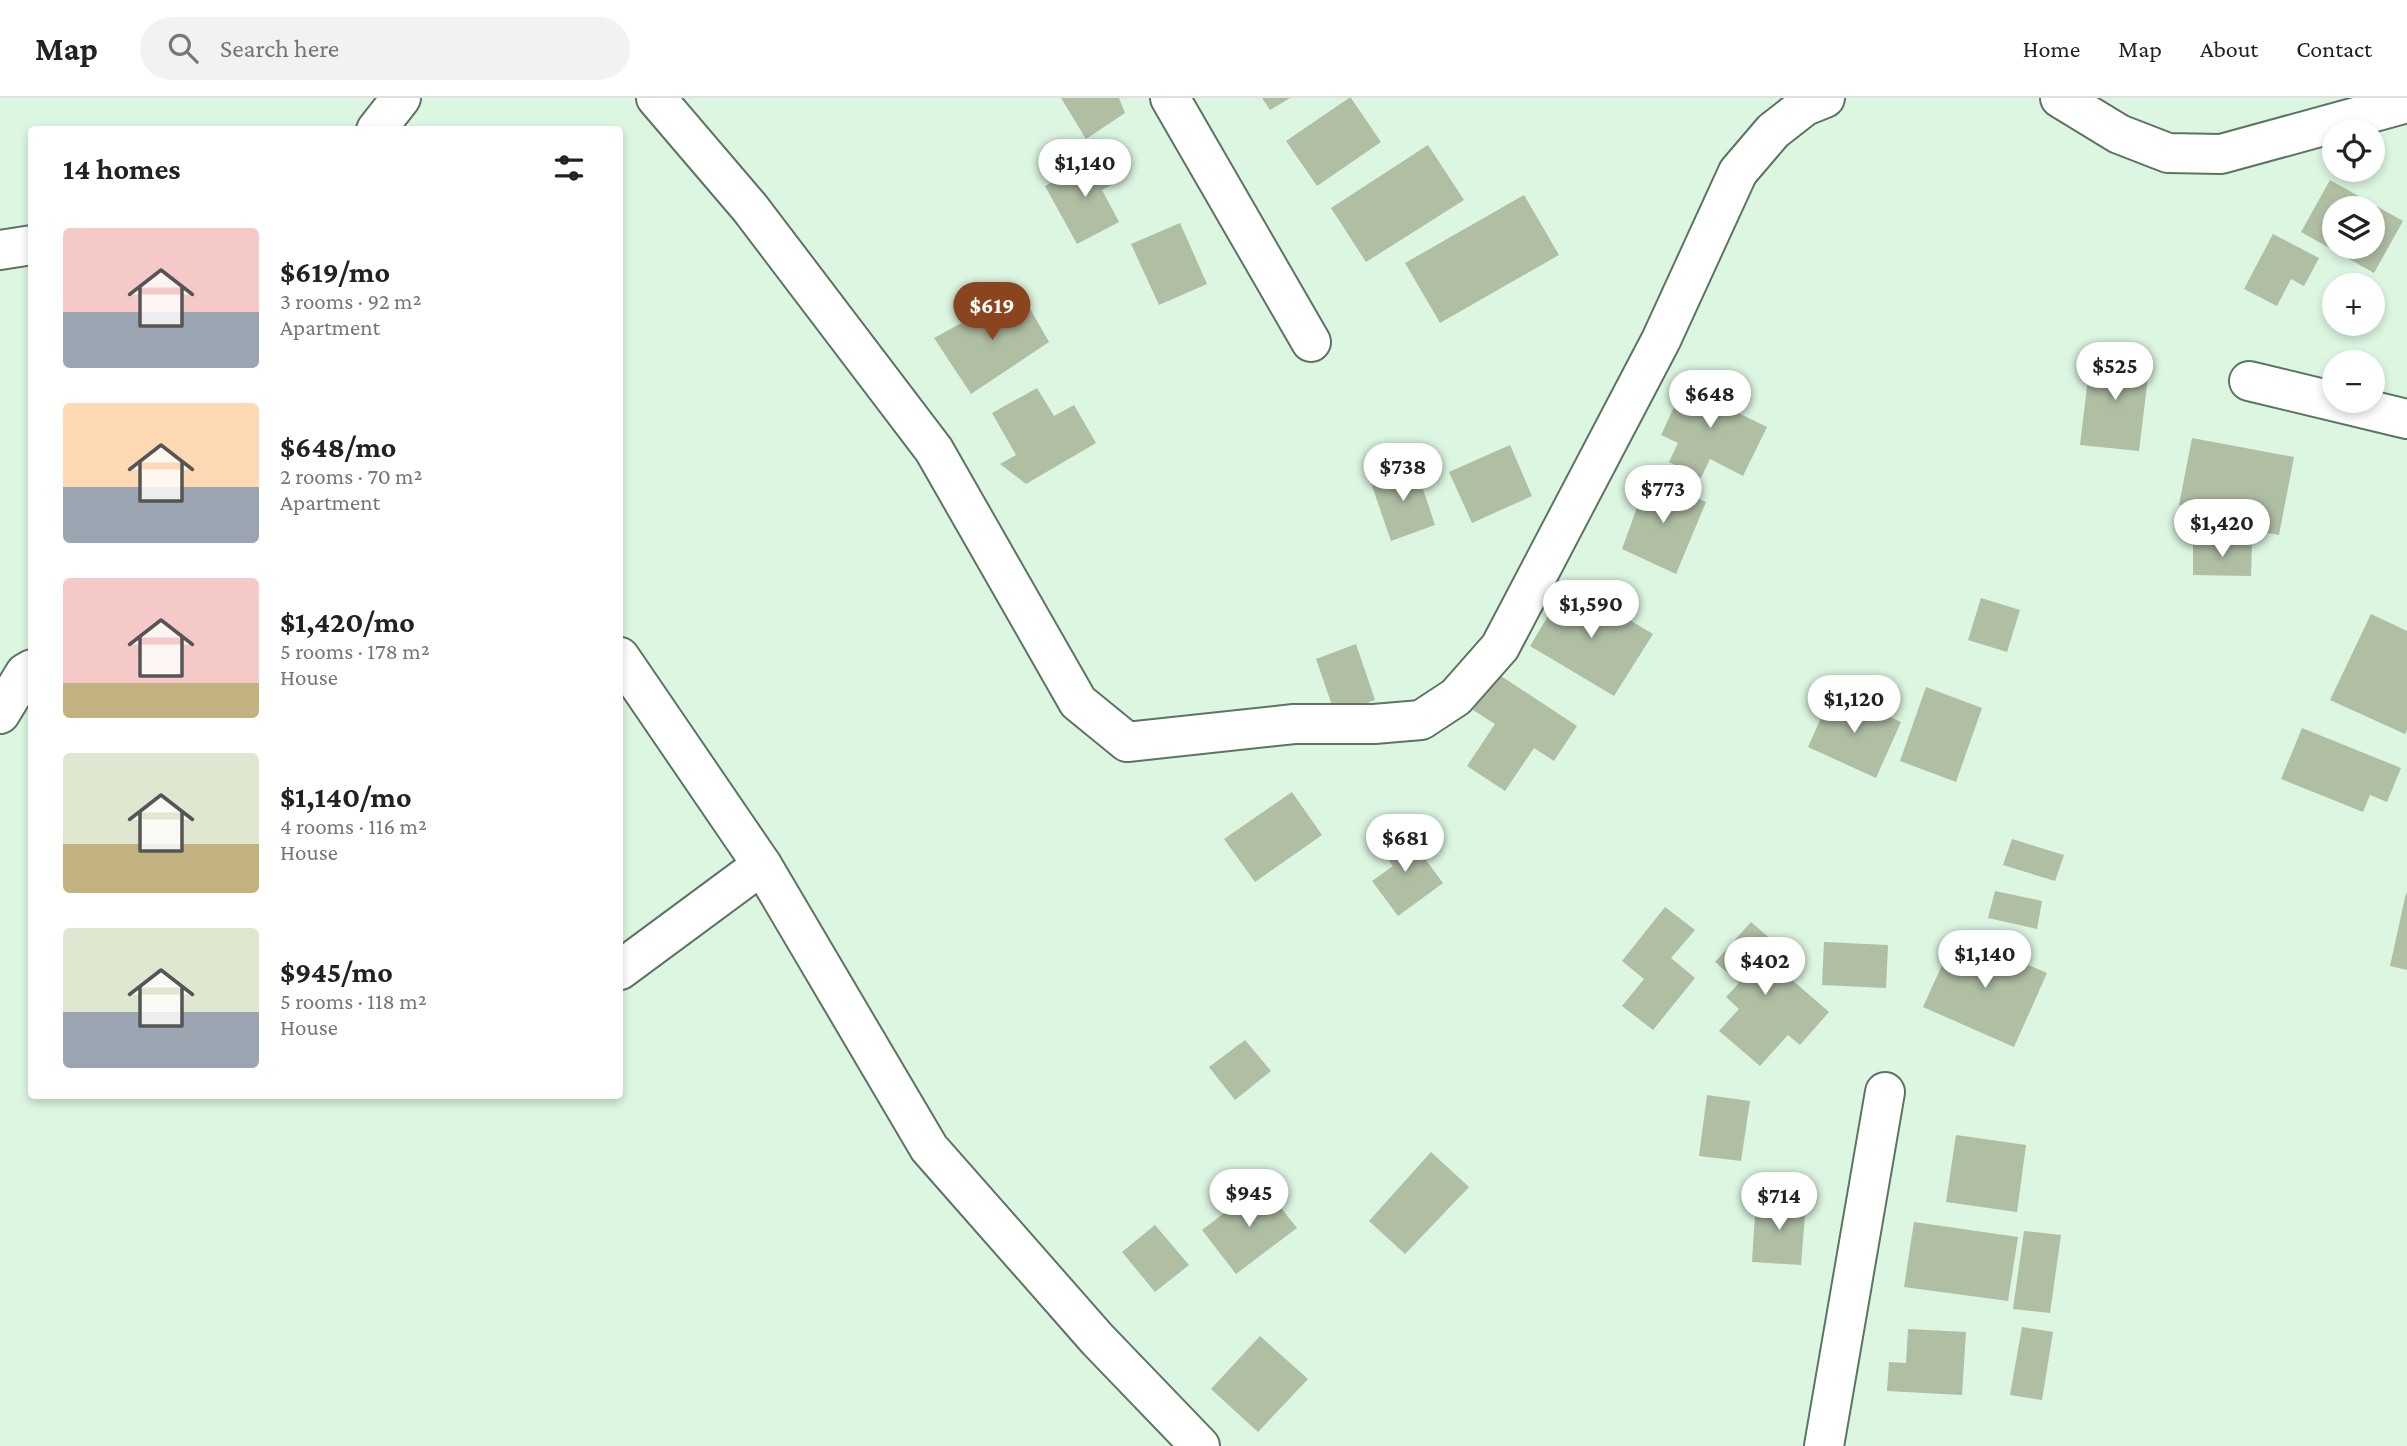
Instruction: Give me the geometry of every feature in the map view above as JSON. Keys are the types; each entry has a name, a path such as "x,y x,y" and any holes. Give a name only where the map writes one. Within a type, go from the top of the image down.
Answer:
{"street":[{"path":"379,126 401,98"},
{"path":"656,98 750,208 934,450 1078,702 1127,742 1294,724 1374,724 1421,720 1456,697 1500,647 1661,340 1738,172 1773,131 1805,106 1825,98"},
{"path":"1170,98 1311,342"},
{"path":"2060,98 2119,134 2168,153 2221,154 2407,103"},
{"path":"0,250 28,246"},
{"path":"2249,381 2407,419"},
{"path":"623,661 762,865 929,1148 1098,1340 1200,1446"},
{"path":"0,714 28,672"},
{"path":"623,968 762,865"},
{"path":"1824,1446 1885,1091"}],"building":[{"path":"1061,98 1119,98 1125,113 1086,139"},
{"path":"1262,98 1290,98 1270,110"},
{"path":"1349,98 1381,142 1317,186 1286,141"},
{"path":"1428,145 1464,200 1366,262 1331,208"},
{"path":"1104,154 1118,181 1102,190 1119,222 1077,244 1045,186"},
{"path":"2329,182 2334,182 2358,196 2322,196 2322,244 2301,232"},
{"path":"1524,195 1559,255 1440,323 1405,263"},
{"path":"2385,211 2403,221 2385,253"},
{"path":"1180,223 1207,284 1159,305 1131,244"},
{"path":"2273,234 2319,258 2304,286 2291,279 2277,306 2244,289"},
{"path":"2349,259 2382,259 2374,273"},
{"path":"1020,291 1049,342 971,394 934,338"},
{"path":"2091,353 2150,360 2139,451 2080,445"},
{"path":"1691,371 1724,387 1716,402 1767,427 1743,476 1710,459 1701,478 1669,462 1678,443 1661,435"},
{"path":"1037,388 1054,416 1074,405 1096,443 1026,484 1000,464 1016,455 992,413"},
{"path":"2192,438 2294,457 2279,535 2233,527 2235,516 2179,505"},
{"path":"1510,445 1532,496 1472,523 1449,472"},
{"path":"1415,465 1435,525 1391,541 1370,480"},
{"path":"1648,477 1706,502 1676,574 1622,549"},
{"path":"2193,542 2252,543 2251,576 2193,575"},
{"path":"1568,583 1653,634 1614,696 1530,646"},
{"path":"1981,598 2020,610 2007,652 1968,640"},
{"path":"2371,614 2407,631 2405,734 2330,700"},
{"path":"1356,644 1375,700 1335,714 1316,659"},
{"path":"1498,674 1577,726 1554,761 1534,748 1505,791 1467,766 1495,724 1473,710"},
{"path":"1926,687 1982,708 1956,782 1900,761"},
{"path":"1833,691 1901,722 1876,778 1808,747"},
{"path":"2302,728 2401,768 2387,802 2370,795 2363,812 2281,779"},
{"path":"1292,792 1322,835 1255,882 1224,839"},
{"path":"1403,829 1443,883 1398,916 1372,881 1393,866 1379,847"},
{"path":"2012,839 2064,855 2055,881 2003,865"},
{"path":"1995,891 2042,901 2037,929 1988,918"},
{"path":"2407,893 2407,970 2390,966"},
{"path":"1665,907 1695,930 1671,958 1695,978 1653,1030 1622,1006 1644,979 1622,961"},
{"path":"1751,922 1794,959 1783,972 1829,1012 1800,1045 1788,1035 1760,1066 1719,1031 1739,1009 1726,997 1739,983 1715,962"},
{"path":"1956,934 2047,973 2014,1047 1923,1007"},
{"path":"1824,942 1888,945 1886,988 1822,985"},
{"path":"1245,1040 1271,1071 1235,1100 1209,1067"},
{"path":"1707,1095 1750,1101 1741,1161 1699,1156"},
{"path":"1956,1135 2026,1145 2017,1212 1946,1202"},
{"path":"1431,1152 1469,1187 1405,1254 1369,1221"},
{"path":"1262,1184 1297,1228 1236,1274 1202,1230"},
{"path":"1756,1199 1806,1203 1801,1265 1752,1262"},
{"path":"1914,1222 2018,1237 2008,1301 1904,1287"},
{"path":"1155,1225 1189,1265 1155,1292 1122,1252"},
{"path":"2024,1231 2061,1235 2050,1313 2013,1309"},
{"path":"2022,1327 2053,1332 2042,1400 2010,1395"},
{"path":"1908,1329 1966,1332 1962,1395 1887,1391 1889,1362 1906,1363"},
{"path":"1260,1336 1308,1379 1258,1432 1211,1389"}]}
